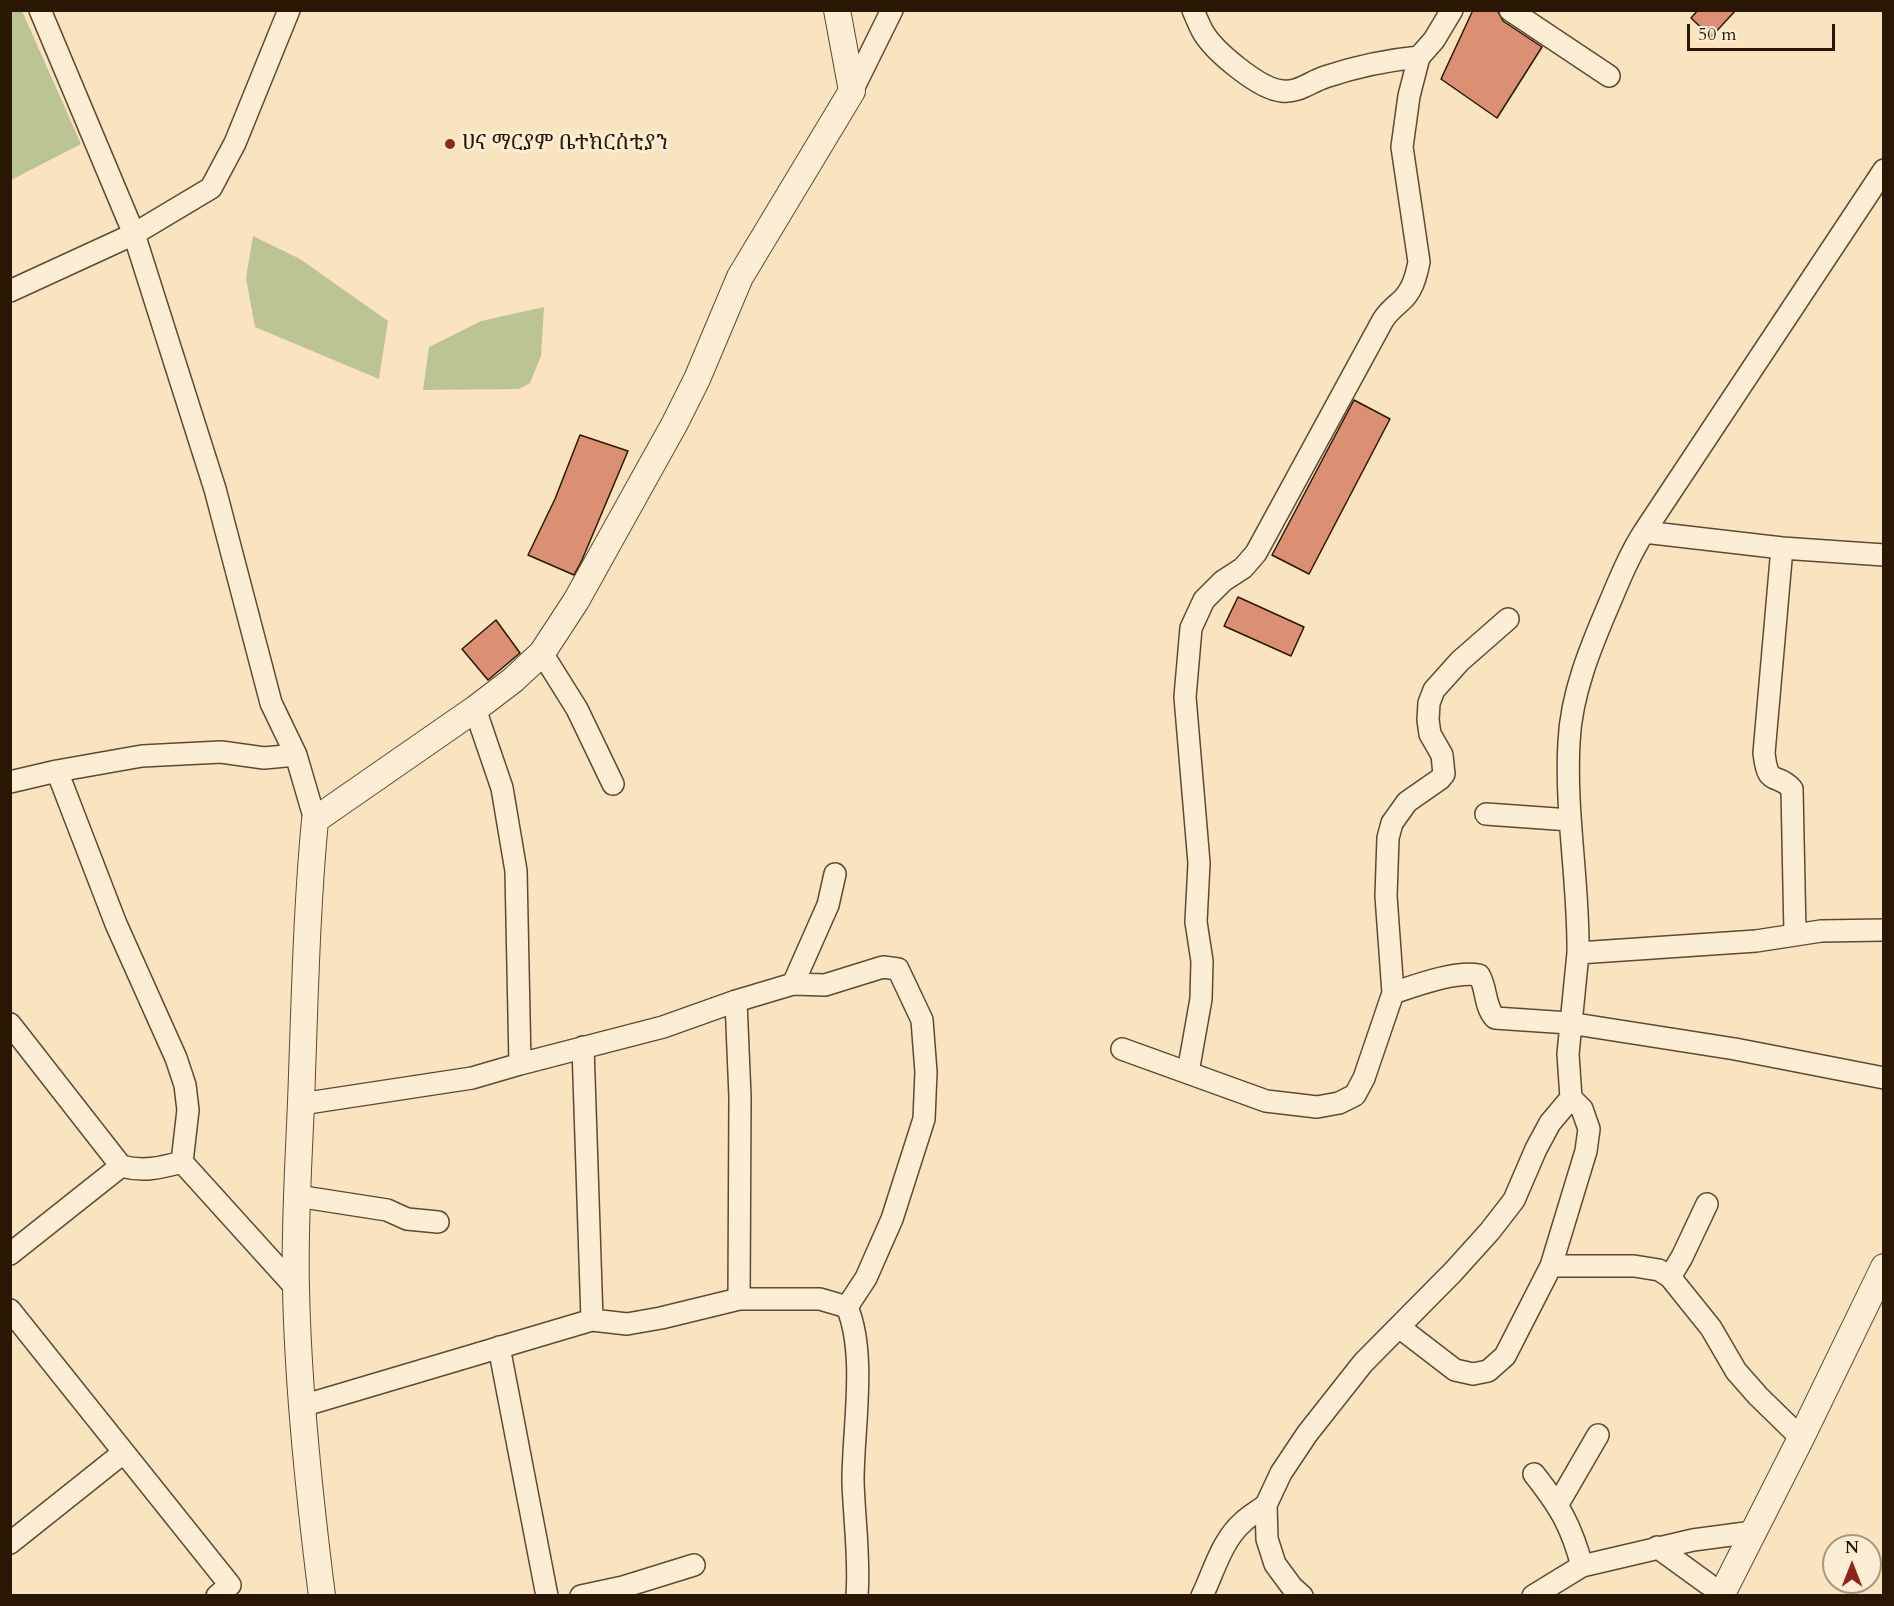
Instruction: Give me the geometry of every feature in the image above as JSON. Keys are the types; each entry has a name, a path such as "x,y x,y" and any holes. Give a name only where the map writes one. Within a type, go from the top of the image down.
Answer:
{"street":[{"path":"40,10 134,234 215,489 271,703 296,755 315,820 309,892 297,1196 296,1288 302,1406 322,1596"},
{"path":"10,291 134,234 211,188 235,143 289,10"},
{"path":"837,10 852,91"},
{"path":"315,820 475,709 513,680 542,653 576,601 675,423 697,379 740,276 852,91 892,10"},
{"path":"1193,10 1203,32 1218,51 1261,84 1281,91 1301,89 1323,78 1390,59 1419,57"},
{"path":"1188,1072 1201,999 1202,961 1196,922 1199,863 1185,697 1191,628 1204,600 1223,581 1243,568 1256,553 1389,309 1402,301 1416,281 1419,262 1402,147 1409,96 1419,57 1434,40 1452,10"},
{"path":"1510,10 1609,76"},
{"path":"1399,1327 1455,1370 1473,1374 1488,1371 1505,1356 1551,1266 1586,1151 1589,1129 1582,1109 1571,1098 1568,1054 1579,921 1570,820 1569,742 1574,704 1601,622 1630,553 1884,170"},
{"path":"1644,532 1782,548 1884,555"},
{"path":"1782,548 1764,753 1766,770 1773,779 1787,784 1792,789 1795,934"},
{"path":"1122,1049 1266,1101 1317,1107 1339,1102 1355,1095 1364,1078 1393,993 1386,896 1388,838 1392,823 1407,801 1444,774 1445,764 1442,755 1430,734 1429,703 1434,690 1460,661 1508,619"},
{"path":"542,653 577,709 613,784"},
{"path":"475,709 502,788 516,871 520,1064"},
{"path":"10,782 142,756 221,752 264,758 296,755"},
{"path":"57,771 116,924 176,1058 185,1085 188,1110 182,1162 296,1288"},
{"path":"1486,814 1570,820"},
{"path":"793,984 828,905 836,874"},
{"path":"1578,953 1756,941 1821,931 1884,930"},
{"path":"301,1104 472,1078 663,1027 793,984 825,985 883,967 898,969 922,1020 926,1072 924,1119 892,1220 866,1278 847,1307"},
{"path":"1393,993 1440,980 1470,974 1479,975 1483,982 1490,1012 1494,1018 1569,1023 1735,1048 1884,1078"},
{"path":"736,1001 740,1097 739,1299"},
{"path":"10,1024 121,1166 152,1170 182,1162"},
{"path":"583,1047 592,1320"},
{"path":"1302,1596 1292,1587 1275,1564 1267,1539 1266,1505 1281,1473 1307,1434 1363,1363 1453,1272 1514,1200 1550,1123 1571,1098"},
{"path":"10,1254 121,1166"},
{"path":"297,1196 387,1210 406,1219 438,1222"},
{"path":"1670,1277 1707,1204"},
{"path":"1551,1266 1634,1266 1659,1270 1670,1277 1711,1328 1736,1371 1801,1438"},
{"path":"1657,1547 1715,1590 1753,1532 1884,1267"},
{"path":"302,1406 592,1320 627,1324 739,1299 820,1299 847,1307"},
{"path":"847,1307 856,1339 853,1479 858,1595"},
{"path":"13,1316 123,1453 229,1592"},
{"path":"499,1347 547,1596"},
{"path":"1558,1504 1598,1435"},
{"path":"10,1543 123,1453"},
{"path":"1534,1474 1558,1504 1574,1536 1582,1566"},
{"path":"1202,1596 1231,1536 1242,1522 1266,1505"},
{"path":"1533,1596 1582,1566 1657,1547 1753,1532"},
{"path":"581,1596 623,1587 694,1565"}],"green space":[{"path":"11,10 22,11 81,144 11,180"},
{"path":"253,236 300,259 388,321 379,379 255,327 246,278"},
{"path":"544,307 541,356 530,383 519,389 423,390 429,347 481,321"}],"building":[{"path":"1473,10 1497,10 1503,21 1542,47 1497,118 1441,79"},
{"path":"1698,10 1736,10 1711,37 1691,18"},
{"path":"1354,400 1390,419 1309,574 1272,555"},
{"path":"580,435 628,451 574,575 528,555 555,499"},
{"path":"1238,597 1304,627 1291,656 1224,626"},
{"path":"496,620 520,653 488,680 462,649"}],"place":[{"name":"ሀና ማርያም ቤተክርስቲያን","path":"450,144"}]}
